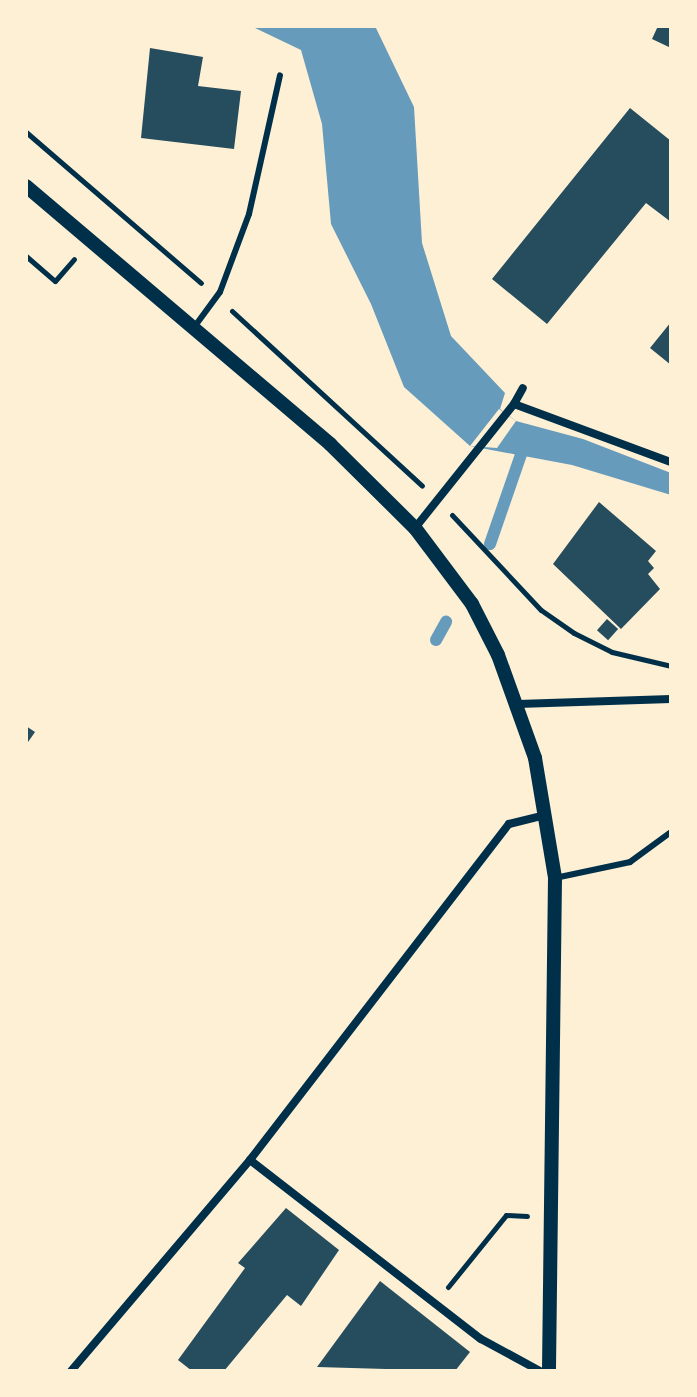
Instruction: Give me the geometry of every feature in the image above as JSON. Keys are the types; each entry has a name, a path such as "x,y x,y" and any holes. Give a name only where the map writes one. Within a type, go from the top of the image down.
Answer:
{"street":[{"path":"26,186 330,444 415,528 472,604 518,704 546,815 555,878 549,1371"},
{"path":"415,528 484,447 523,388"},
{"path":"514,404 671,462"},
{"path":"518,704 671,699"},
{"path":"71,1371 250,1160 509,824 546,815"},
{"path":"250,1160 481,1339 540,1371"}],"lane":[{"path":"194,327 216,296 258,187 280,75"},
{"path":"555,878 630,862 671,832"}],"path":[{"path":"26,132 216,296 438,501 541,610 574,633 612,652 671,666"},
{"path":"435,1304 506,1215 552,1217"}],"water":[{"path":"251,26 375,26 414,107 422,243 451,336 505,393 500,409 516,421 583,439 671,473 671,495 572,465 470,446 404,387 371,304 331,224 322,124 301,50"}],"pier":[{"path":"499,409 516,421 497,448 470,446"}],"building":[{"path":"658,26 671,26 671,48 652,39"},
{"path":"150,48 203,57 198,86 241,91 234,149 141,138"},
{"path":"630,108 671,141 671,222 646,203 547,324 492,279"},
{"path":"671,322 671,365 650,348"},
{"path":"599,502 656,551 648,561 654,568 648,574 660,589 621,629 553,564"},
{"path":"607,619 618,629 608,640 597,630"},
{"path":"26,726 35,732 26,745"},
{"path":"286,1208 339,1250 301,1306 287,1295 224,1371 192,1371 178,1360 245,1268 238,1263"},
{"path":"380,1281 470,1352 455,1371 317,1367"}],"waterway":[{"path":"490,544 525,443"},
{"path":"436,640 446,622"}]}
